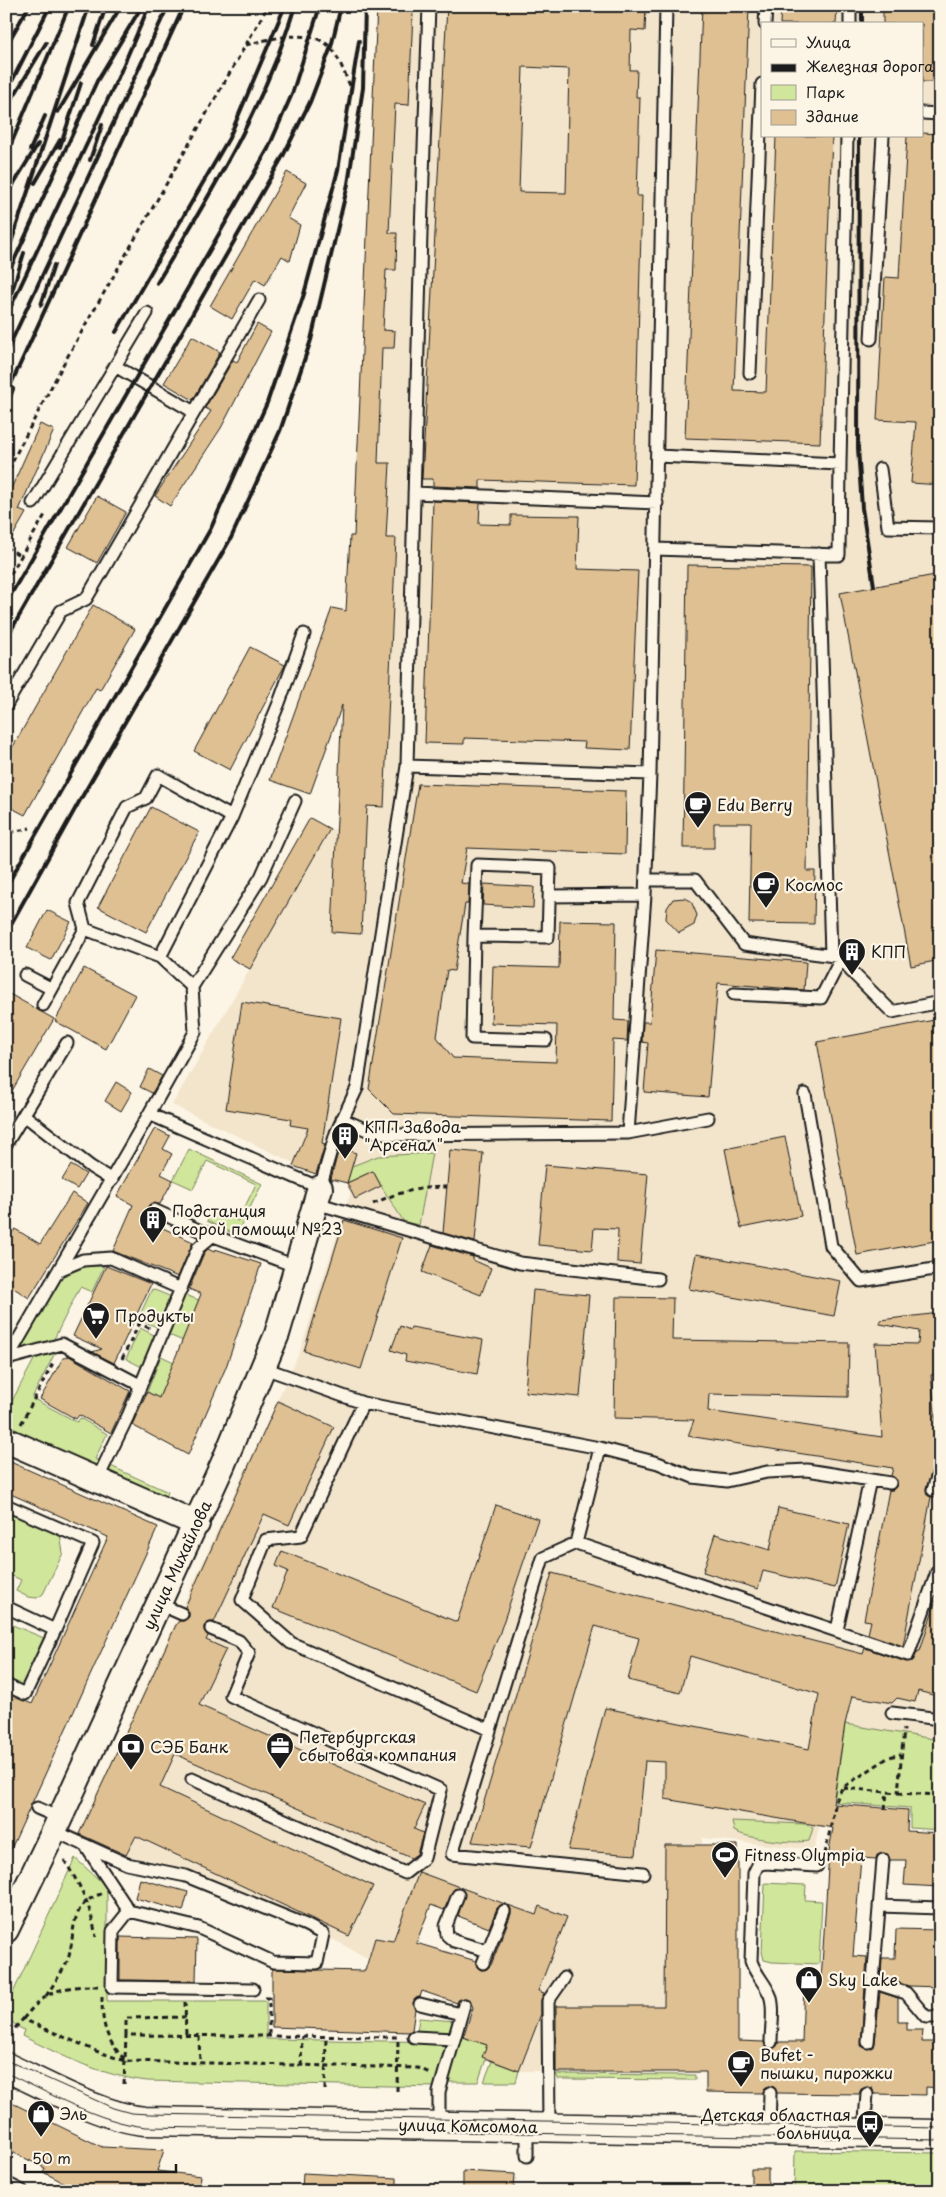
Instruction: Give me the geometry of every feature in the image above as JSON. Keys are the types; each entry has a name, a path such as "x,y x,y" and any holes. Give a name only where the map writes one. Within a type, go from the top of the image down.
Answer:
{"main road":[{"name":"улица Комсомола","path":"6,2067 110,2114 129,2120 940,2134"}],"street":[{"name":"улица Михайлова","path":"6,1930 197,1524 264,1368 277,1334 318,1196"},
{"path":"13,1432 96,1480 197,1524"}],"lane":[{"path":"318,1196 336,1133 357,1088 407,766 420,232 429,6"},
{"path":"765,22 766,6"},
{"path":"850,6 850,22"},
{"path":"628,1133 646,895 657,503 667,8"},
{"path":"750,373 761,108"},
{"path":"924,113 940,114"},
{"path":"655,548 840,555 840,464 847,138"},
{"path":"871,339 882,138"},
{"path":"6,705 60,611 86,599 259,300"},
{"path":"32,503 147,313"},
{"path":"115,366 194,412"},
{"path":"657,456 840,464"},
{"path":"880,469 888,527 940,528"},
{"path":"414,493 657,503"},
{"path":"734,994 821,998 836,956 820,554"},
{"path":"160,958 232,817 279,703 304,634"},
{"path":"407,766 650,774"},
{"path":"43,1005 85,929 78,903 127,807 146,798 158,775 232,817"},
{"path":"7,1360 150,1114 195,1032 192,987 261,877 295,801"},
{"path":"474,936 548,937 550,868 477,866 474,936 472,1038 546,1040"},
{"path":"646,880 695,880 744,944 836,956 892,1012 940,1002"},
{"path":"549,896 646,895"},
{"path":"85,929 160,958 192,987"},
{"path":"26,975 52,989"},
{"path":"6,1144 67,1043"},
{"path":"805,1094 831,1246 862,1281 940,1268"},
{"path":"150,1114 318,1196 520,1263 658,1279"},
{"path":"24,1115 91,1167 112,1180"},
{"path":"342,1119 368,1130 395,1135 628,1133 708,1118"},
{"path":"154,1210 212,1236 298,1267"},
{"path":"96,1480 128,1416 198,1248 212,1236"},
{"path":"60,1270 83,1260 111,1258 181,1289"},
{"path":"7,1360 62,1344 140,1385"},
{"path":"264,1368 363,1403 600,1448 658,1463 693,1477 727,1481 767,1472 806,1470 890,1483"},
{"path":"363,1403 301,1536 266,1540 242,1600 291,1643 490,1730"},
{"path":"576,1544 600,1448"},
{"path":"932,1490 940,1468"},
{"path":"837,1630 870,1480"},
{"path":"6,1505 93,1543 56,1630 25,1694 6,1685"},
{"path":"643,1873 452,1854 543,1558 576,1544 908,1655 937,1572 940,1573"},
{"path":"159,1604 182,1614"},
{"path":"6,1607 56,1630"},
{"path":"192,1779 405,1873 424,1858 441,1790 231,1696 249,1653 239,1641 211,1629"},
{"path":"892,1713 940,1719"},
{"path":"37,1808 85,1845 127,1864 186,1876 306,1924 323,1934 317,1963 273,1962 199,1928 129,1911 85,1845"},
{"path":"868,2042 883,1860"},
{"path":"771,2042 772,2002 769,1994 753,1970 751,1961 754,1873 758,1865 765,1863 817,1866"},
{"path":"458,1895 446,1926 447,1935 454,1940 488,1951"},
{"path":"879,1906 940,1908"},
{"path":"129,1911 113,1931 107,1987 253,1989"},
{"path":"483,1963 504,1911"},
{"path":"527,2156 538,2128 547,2072 548,2001 564,1978"},
{"path":"872,1982 906,1993 926,2017 940,2018"},
{"path":"420,2004 463,2010 441,2085 439,2126"},
{"path":"414,2037 454,2039"},
{"path":"769,2131 770,2093"},
{"path":"864,2133 867,2094"},
{"path":"6,2183 22,2191"}],"path":[{"path":"6,478 16,454 65,361 268,6"},
{"path":"245,45 271,38 311,36 331,47 352,90"},
{"path":"6,582 46,512 32,503"},
{"path":"6,547 21,556"},
{"path":"6,841 12,832 30,828"},
{"path":"387,1197 420,1188 447,1186"},
{"path":"115,1372 138,1324 162,1334"},
{"path":"13,1432 62,1344"},
{"path":"898,1794 905,1714"},
{"path":"826,1851 836,1801 842,1788 888,1757 902,1754"},
{"path":"842,1788 898,1794 940,1795"},
{"path":"885,1809 887,1792"},
{"path":"64,1860 88,1902 96,1941"},
{"path":"46,1996 67,1962 72,1947 74,1921 80,1908 93,1896 114,1891"},
{"path":"9,2035 35,2003 46,1996 64,1988 107,1987 104,2028 112,2047 126,2061"},
{"path":"185,1988 186,2036"},
{"path":"253,1989 260,1998 269,1998 269,2036"},
{"path":"124,2084 126,2018 186,2017"},
{"path":"23,2019 96,2051 126,2061 426,2070 441,2085"},
{"path":"126,2036 414,2037"},
{"path":"199,2036 200,2064"},
{"path":"301,2066 302,2036"},
{"path":"325,2090 326,2036"},
{"path":"397,2091 398,2037"}],"shaded area":[{"path":"377,6 940,6 940,1800 828,1789 814,1850 702,1838 701,1901 706,2072 519,2071 482,2057 536,1915 469,1890 441,1880 406,1970 369,1959 323,1934 186,1877 125,1860 76,1838 300,1351 351,1191 347,1183 293,1166 294,1163 172,1105 330,829 337,829 350,536 354,536"}],"green space":[{"path":"189,1149 262,1184 236,1235 207,1221 211,1213 217,1211 238,1221 256,1184 207,1161 193,1189 173,1180"},
{"path":"432,1153 419,1225 404,1222 373,1171 347,1183 352,1166 378,1156"},
{"path":"83,1266 104,1266 92,1292 80,1287 52,1343 19,1350 64,1271"},
{"path":"152,1289 172,1297 159,1328 138,1319"},
{"path":"185,1295 199,1300 183,1341 169,1335"},
{"path":"140,1328 156,1336 142,1367 126,1359"},
{"path":"56,1351 32,1398 77,1422 80,1418 107,1434 95,1459 168,1492 164,1502 6,1430 6,1412 36,1356"},
{"path":"161,1356 174,1362 159,1398 147,1392"},
{"path":"6,1511 60,1534 63,1553 43,1594 37,1598 28,1597 16,1591 21,1580 6,1573"},
{"path":"10,1624 44,1638 22,1686 6,1679 6,1632"},
{"path":"845,1724 940,1740 940,1830 910,1828 910,1808 834,1802"},
{"path":"732,1821 805,1824 813,1828 809,1841 782,1841 741,1834 734,1831"},
{"path":"75,1858 107,1887 107,2001 266,2001 266,2039 450,2042 438,2087 147,2081 98,2070 22,2036 24,2030 11,2021 7,2006"},
{"path":"765,1883 806,1885 805,1900 822,1901 819,1964 764,1960 762,1952"},
{"path":"419,2018 455,2021 451,2035 417,2032"},
{"path":"462,2037 487,2045 483,2057 486,2059 478,2082 447,2082"},
{"path":"492,2061 519,2071 516,2082 484,2082"},
{"path":"556,2074 695,2075 695,2080 558,2079"},
{"path":"795,2151 940,2153 940,2191 794,2191"}],"building":[{"path":"377,6 399,6 399,11 413,11 409,105 395,104 389,233 397,233 396,270 386,270 383,330 395,331 394,348 382,348 378,463 390,463 386,538 396,538 384,807 367,806 361,934 332,932 342,705 310,794 270,780 332,608 346,611 350,536 354,536"},
{"path":"447,6 646,6 645,31 631,30 630,70 637,70 636,97 640,97 637,196 642,196 634,485 480,480 480,488 433,486 433,479 422,479","holes":["523,67 569,69 566,193 519,192"]},
{"path":"702,6 749,6 734,391 766,392 776,138 832,138 820,443 685,438"},
{"path":"781,6 837,6 836,22 780,22"},
{"path":"883,6 940,6 940,82 924,82 924,22 883,22"},
{"path":"924,133 940,134 940,485 911,483 916,422 877,420 885,277 899,278 907,138 924,138"},
{"path":"287,172 306,183 288,218 300,225 290,261 282,256 265,285 255,279 232,319 210,306"},
{"path":"257,324 271,332 221,428 170,506 155,496 211,411 205,408 233,360 237,362"},
{"path":"192,336 220,352 193,400 164,383"},
{"path":"40,424 54,430 19,510 26,513 6,548 6,500"},
{"path":"97,496 126,512 97,563 68,547"},
{"path":"433,501 480,503 479,524 511,525 511,515 579,516 577,569 638,571 630,750 584,748 585,742 464,738 464,744 425,743"},
{"path":"687,565 811,567 807,871 815,871 814,924 749,923 751,823 714,823 714,848 683,848"},
{"path":"940,574 940,960 911,966 840,593"},
{"path":"93,605 135,629 100,690 96,688 25,815 6,805 6,759"},
{"path":"250,647 285,665 230,770 194,751"},
{"path":"418,784 626,791 625,854 467,848 461,883 469,884 468,904 465,904 454,971 447,970 437,1037 453,1058 556,1062 557,1025 491,1023 493,966 559,968 560,921 616,922 614,1020 628,1021 627,1041 613,1040 611,1121 394,1114 369,1089"},
{"path":"151,807 199,832 146,932 98,907"},
{"path":"310,818 330,829 250,969 230,958"},
{"path":"484,884 534,887 533,908 483,905"},
{"path":"685,898 691,901 697,915 694,925 679,933 666,919 667,908 673,899"},
{"path":"47,910 71,922 51,960 27,948"},
{"path":"656,950 806,962 804,990 718,983 708,1097 644,1092 648,1043 642,1042 643,1022 650,1022"},
{"path":"84,968 135,995 106,1049 55,1021"},
{"path":"6,992 54,1019 6,1101"},
{"path":"242,1002 341,1018 322,1143 325,1144 316,1174 293,1166 308,1128 290,1125 291,1119 226,1109"},
{"path":"940,1019 940,1240 857,1255 817,1042"},
{"path":"149,1069 162,1076 152,1093 140,1087"},
{"path":"116,1082 132,1092 121,1111 105,1101"},
{"path":"155,1128 170,1136 163,1149 172,1154 161,1174 173,1180 160,1204 150,1204 147,1211 152,1218 150,1222 193,1242 178,1277 113,1251 133,1205 117,1196"},
{"path":"785,1137 801,1216 741,1228 725,1149"},
{"name":"КПП Завода \"Арсенал\"","path":"339,1148 356,1153 347,1183 331,1179"},
{"path":"450,1150 483,1153 475,1242 443,1233"},
{"path":"71,1165 86,1174 77,1189 62,1180"},
{"path":"545,1165 648,1174 640,1264 617,1262 618,1229 594,1228 592,1250 538,1245"},
{"path":"373,1171 381,1186 355,1199 347,1183"},
{"path":"72,1193 88,1203 29,1298 6,1283 6,1243 15,1229 40,1244"},
{"path":"344,1220 402,1238 361,1369 304,1351"},
{"path":"432,1245 473,1257 473,1260 491,1268 481,1295 422,1272"},
{"path":"208,1249 214,1252 215,1249 261,1264 226,1367 188,1455 132,1425 147,1392 159,1398 201,1294 189,1289 204,1253"},
{"path":"696,1254 841,1281 834,1316 689,1289"},
{"path":"106,1266 151,1284 114,1363 92,1352 102,1349 73,1336"},
{"path":"533,1290 589,1295 580,1397 525,1392"},
{"path":"616,1297 673,1298 672,1340 849,1343 848,1397 709,1394 708,1411 882,1437 875,1343 918,1344 919,1331 880,1324 880,1320 940,1313 940,1374 931,1375 937,1431 935,1463 926,1488 927,1495 931,1497 903,1646 868,1634 871,1621 864,1620 889,1490 893,1490 897,1485 897,1480 891,1476 893,1468 688,1436 694,1420 614,1418"},
{"path":"400,1326 410,1330 411,1327 483,1340 477,1374 405,1361 406,1355 391,1350"},
{"path":"69,1356 130,1391 111,1433 79,1415 76,1419 40,1399 63,1358"},
{"name":"Петербургская сбытовая компания","path":"278,1401 334,1427 289,1525 264,1514 214,1622 204,1626 208,1636 206,1640 226,1649 199,1705 425,1805 414,1829 423,1833 417,1854 411,1858 175,1754 160,1787 373,1886 349,1936 136,1836 126,1855 79,1834 176,1625 179,1621 189,1617 185,1607"},
{"path":"6,1460 158,1527 6,1860 6,1758 12,1746 6,1743 6,1693 32,1704 108,1537 6,1492"},
{"path":"496,1505 538,1519 499,1635 476,1691 273,1608 288,1571 276,1566 282,1551 457,1622"},
{"path":"778,1508 849,1524 835,1588 763,1571 758,1589 703,1572 715,1534 770,1550"},
{"path":"552,1573 863,1654 865,1648 906,1662 913,1661 918,1651 920,1651 936,1600 940,1600 940,1697 918,1691 915,1702 897,1698 892,1703 852,1696 845,1724 833,1804 908,1810 907,1831 940,1833 940,1887 904,1885 906,1860 890,1860 888,1854 883,1853 877,1855 876,1859 861,1858 853,1956 867,1957 861,2046 868,2049 874,2047 880,1992 898,1998 898,2022 907,2022 907,2030 923,2030 922,2042 940,2042 940,2088 926,2087 926,2095 874,2094 872,2088 867,2087 861,2089 859,2094 777,2093 774,2087 770,2086 764,2089 763,2093 706,2092 706,2072 556,2072 556,2006 664,2006 665,1845 738,1845 738,2041 764,2042 767,2048 771,2049 777,2046 779,2042 802,2042 804,1982 821,1982 829,1851 833,1828 665,1799 665,1762 645,1761 636,1855 568,1850 605,1708 809,1749 819,1694 690,1656 680,1693 628,1680 639,1638 595,1626 531,1847 472,1842"},
{"path":"419,1872 505,1904 497,1908 489,1928 458,1916 465,1893 460,1888 454,1889 444,1910 431,1905 416,1943 476,1961 477,1967 481,1970 487,1969 491,1965 511,1914 511,1909 508,1905 536,1915 539,1906 567,1917 538,1991 544,1993 541,2000 541,2014 519,2071 482,2057 487,2045 463,2037 473,2008 470,2000 466,1998 459,1999 457,2003 422,1991 420,1997 413,2002 415,2009 412,2030 409,2032 272,2027 272,1969 365,1971 375,1938 393,1941"},
{"path":"140,1879 188,1892 183,1911 135,1898"},
{"path":"896,1929 940,1930 940,1987 909,1986 881,1977 882,1958 895,1958"},
{"path":"120,1937 197,1939 196,1981 120,1980"},
{"path":"6,2100 102,2147 164,2150 157,2171 201,2176 199,2191 152,2188 151,2191 80,2191 43,2172 45,2168 6,2149"},
{"path":"751,2169 768,2169 768,2191 751,2191"},
{"path":"463,2171 515,2174 514,2191 463,2191"},
{"path":"303,2173 397,2178 397,2191 302,2191"}],"tram line":[{"path":"6,2060 113,2108 131,2113 940,2128"},
{"path":"6,2073 92,2113 128,2124 146,2127 940,2140"}],"railway":[{"path":"6,46 29,6"},
{"path":"6,93 50,6"},
{"path":"6,156 69,6"},
{"path":"6,258 89,6"},
{"path":"93,45 106,6"},
{"path":"58,112 121,6"},
{"path":"6,278 97,81 142,6"},
{"path":"117,80 149,6"},
{"path":"6,353 168,6"},
{"path":"6,395 184,6"},
{"path":"116,332 229,138 285,6"},
{"path":"157,283 216,183 252,115 268,80 295,6"},
{"path":"6,603 268,149 292,94 320,6"},
{"path":"6,639 283,156 310,102 331,47 341,6"},
{"path":"6,933 231,538 280,431 311,340 348,184 363,88 365,6"},
{"path":"862,6 862,22"},
{"path":"6,887 211,528 267,403 304,294 338,170 359,41"},
{"path":"6,109 46,43"},
{"path":"6,317 120,73"},
{"path":"60,147 81,83"},
{"path":"30,150 45,116"},
{"path":"90,160 102,125"},
{"path":"859,138 858,448 862,508 874,586"},
{"path":"35,183 60,140"},
{"path":"14,183 38,144"},
{"path":"6,200 17,177"},
{"path":"12,291 24,253"},
{"path":"41,305 54,265"},
{"path":"6,408 13,389"}],"place":[{"name":"Edu Berry","path":"698,829"},
{"name":"Космос","path":"766,909"},
{"name":"КПП","path":"852,976"},
{"name":"КПП Завода \"Арсенал\"","path":"345,1160"},
{"name":"Подстанция скорой помощи №23","path":"153,1244"},
{"name":"Продукты","path":"96,1340"},
{"name":"Петербургская сбытовая компания","path":"280,1770"},
{"name":"СЭБ Банк","path":"131,1771"},
{"name":"Fitness Olympia","path":"725,1879"},
{"name":"Sky Lake","path":"809,2004"},
{"name":"Bufet - пышки, пирожки","path":"741,2088"},
{"name":"Эль","path":"41,2138"},
{"name":"Детская областная больница","path":"870,2148"}]}
